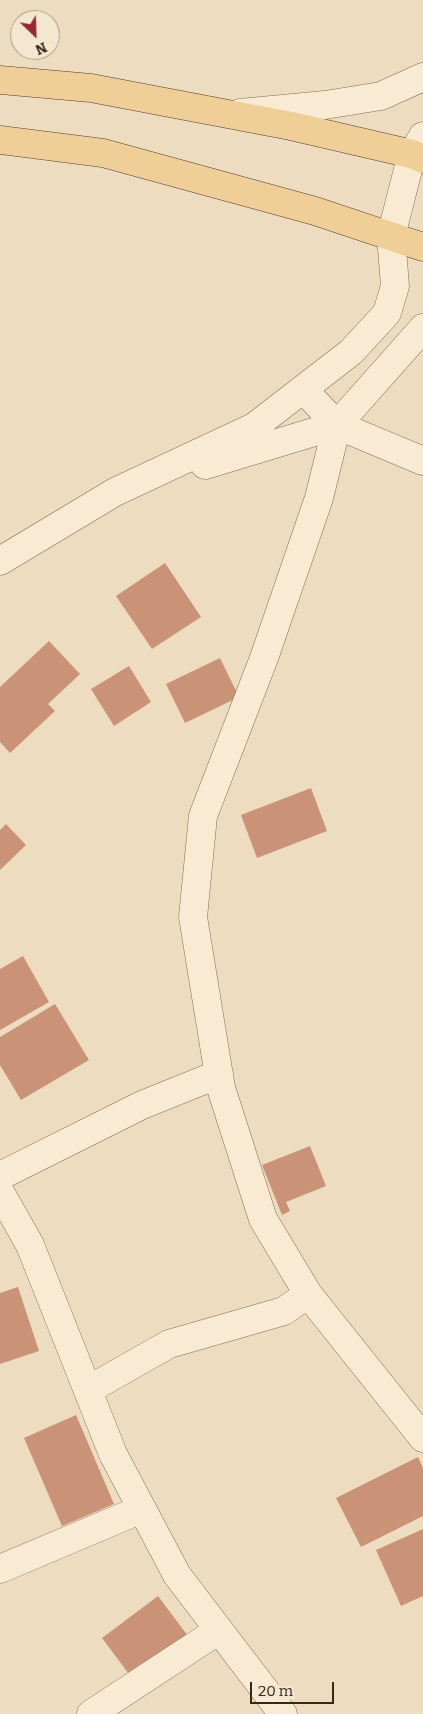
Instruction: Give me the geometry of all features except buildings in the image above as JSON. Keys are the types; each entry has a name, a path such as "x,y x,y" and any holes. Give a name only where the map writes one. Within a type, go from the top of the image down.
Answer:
{"main road":[{"path":"0,80 91,88 419,150"},
{"path":"0,140 103,154 315,211 423,247"}],"street":[{"path":"226,114 325,105 381,96 423,77"},
{"path":"0,561 115,492 254,427 351,352 387,314 395,286 390,236 419,150"},
{"path":"419,1428 308,1294 263,1219 221,1088 193,917 203,816 264,658 318,498 337,425 423,328"},
{"path":"303,389 337,425 423,462"},
{"path":"115,492 337,425"},
{"path":"0,1176 142,1106 219,1074"},
{"path":"0,1192 7,1221 30,1245 113,1454 177,1575 283,1714"},
{"path":"88,1390 169,1344 284,1311 308,1294"},
{"path":"0,1569 142,1509"},
{"path":"91,1714 219,1630"}]}
